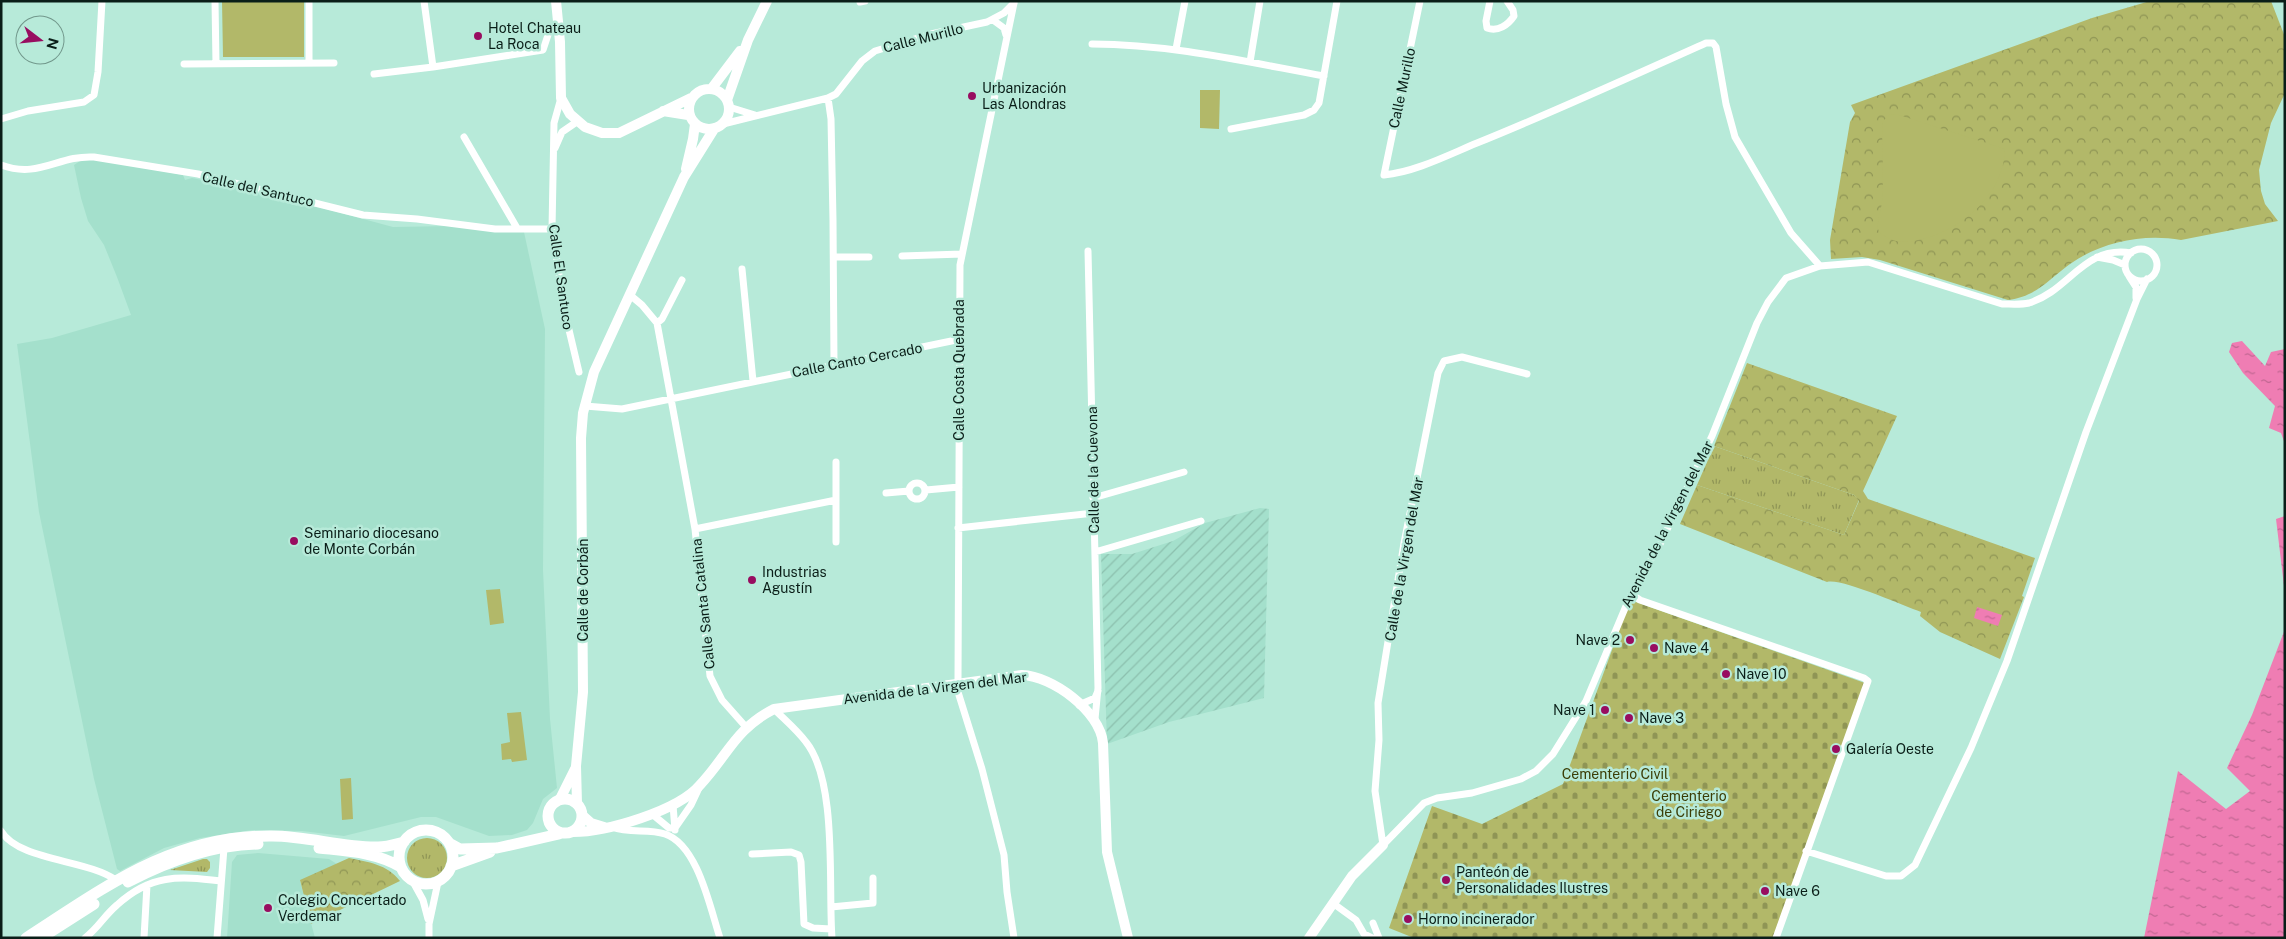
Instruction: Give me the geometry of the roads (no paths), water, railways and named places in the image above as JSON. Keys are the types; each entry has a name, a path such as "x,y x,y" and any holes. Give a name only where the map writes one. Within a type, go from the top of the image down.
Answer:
{"main road":[{"path":"556,1 559,27 561,98 567,111 585,127 602,133 619,133 691,98 698,91 712,88 719,91 728,103"},
{"path":"684,177 728,116 728,103 748,40 767,1"},
{"path":"712,88 748,40"},
{"path":"688,115 691,98"},
{"path":"664,111 688,115 695,124 704,128 719,126"},
{"path":"684,177 695,124"},
{"name":"Calle de Corbán","path":"580,809 576,766 583,692 581,448 584,410 594,372 684,177"},
{"name":"Avenida de la Virgen del Mar","path":"573,832 600,830 652,814 691,795 746,727 774,709 958,683 1032,675 1056,687 1095,719"},
{"path":"1095,719 1102,734 1107,852 1128,938"},
{"name":"Calle de Corbán","path":"560,799 576,766"},
{"path":"451,866 497,848 530,839 573,832 581,822 580,809 569,799 560,799 552,804 548,819 530,839"},
{"name":"Avenida de la Virgen del Mar","path":"580,809 592,823 608,827"},
{"path":"548,819 550,826 559,834"},
{"path":"26,938 116,880 143,865 187,848 242,837 299,837 379,847 404,842 414,833 428,831 438,834 460,849 497,848"},
{"path":"401,867 400,858 404,842"},
{"path":"41,938 122,885 150,870 189,856 250,844 296,845 388,859 401,867 412,880 429,884 438,882 448,873 453,857 450,843"},
{"name":"Avenida de la Virgen del Mar","path":"1309,938 1352,876 1382,845"}],"street":[{"path":"1,119 28,110 84,102 94,95 97,89 102,1"},
{"path":"215,1 216,64"},
{"path":"309,1 309,64"},
{"path":"424,1 433,67"},
{"path":"1176,49 1185,1"},
{"path":"1250,62 1260,1"},
{"path":"1232,129 1304,115 1314,110 1319,103 1337,1"},
{"name":"Calle Murillo","path":"1420,1 1384,174 1394,174 1528,123 1706,43 1713,43 1716,47 1726,104 1735,138 1790,233 1820,266"},
{"path":"1490,1 1486,21 1487,28 1491,30 1504,26 1514,16 1513,10 1507,1"},
{"name":"Calle Murillo","path":"719,126 755,115 828,98 836,94 862,61 875,51 993,20 1015,2"},
{"name":"Calle Murillo","path":"971,211 1015,2"},
{"path":"993,20 1004,28 1007,36"},
{"path":"374,74 542,50 550,29 559,27"},
{"path":"1092,44 1131,44 1176,49 1324,76"},
{"path":"184,64 334,63"},
{"name":"Calle El Santuco","path":"561,98 556,114 552,229 564,312 579,372"},
{"path":"828,98 831,120 834,364"},
{"path":"728,103 755,115"},
{"path":"556,114 567,111"},
{"name":"Calle El Santuco","path":"554,151 562,132 578,121"},
{"path":"464,137 517,228"},
{"name":"Calle del Santuco","path":"1,165 27,171 80,156 94,157 198,174 363,215 495,229 552,229"},
{"name":"Calle Costa Quebrada","path":"958,683 960,277 962,254 971,211"},
{"name":"Avenida de la Virgen del Mar","path":"1382,845 1424,803 1437,798 1505,784 1536,772 1545,764 1568,733 1586,701 1631,594 1660,544 1707,447 1768,302 1786,278 1820,266 1868,262 2002,304 2020,304 2029,303 2049,292 2105,252 2117,250 2131,252"},
{"path":"2129,276 2137,280 2153,276 2157,269 2155,256 2142,250 2131,252 2125,265 2129,276 2136,286 2136,299"},
{"name":"Calle de la Cuevona","path":"1088,251 1098,688 1095,719"},
{"path":"902,256 962,254"},
{"path":"834,258 870,257"},
{"path":"2096,257 2113,260 2125,265"},
{"path":"742,269 753,381"},
{"path":"1806,851 1886,876 1901,876 1915,865 1971,748 2007,661 2086,432 2136,299 2147,279"},
{"path":"657,323 662,319 682,280"},
{"name":"Calle Santa Catalina","path":"630,295 642,305 657,323 695,528 710,676 722,700 746,727"},
{"name":"Calle Canto Cercado","path":"584,410 622,409 960,339"},
{"name":"Calle de la Virgen del Mar","path":"1382,845 1375,791 1379,740 1378,703 1403,550 1438,373 1444,361 1462,357 1528,374"},
{"path":"836,462 836,542"},
{"path":"1094,498 1184,472"},
{"path":"917,482 923,485 926,490 924,497 918,499 912,497 909,491 911,485 917,482"},
{"path":"926,490 958,487"},
{"path":"886,493 909,491"},
{"name":"Calle Santa Catalina","path":"695,528 836,500"},
{"path":"958,528 1094,513"},
{"path":"1095,552 1201,521"},
{"path":"1631,594 1640,600 1868,681 1776,938"},
{"path":"958,683 958,692 982,769 1004,855 1006,892 1014,938"},
{"path":"1079,705 1095,698 1098,688"},
{"path":"774,709 807,743 822,777 828,826 832,938"},
{"path":"675,828 691,805 701,785"},
{"path":"673,805 675,828 681,845 691,857 699,874 720,938"},
{"path":"652,814 669,828 675,828"},
{"name":"Avenida de la Virgen del Mar","path":"608,827 624,832 664,833 674,838 681,845"},
{"path":"1,831 7,840 24,850 88,867 116,880"},
{"path":"217,938 224,848"},
{"path":"752,854 791,852 799,855 804,924 813,928 831,929"},
{"path":"84,938 100,926 123,900 147,885 167,878 221,881"},
{"path":"831,907 873,903 873,878"},
{"path":"412,880 423,900 430,924"},
{"path":"429,938 438,882"},
{"path":"144,938 147,885"},
{"path":"1334,904 1356,920 1364,934 1372,938"},
{"path":"1373,923 1379,938"}],"water":[{"path":"2242,341 2265,366 2271,352 2285,349 2285,444 2281,433 2269,428 2275,406 2243,373 2229,352 2232,343"},
{"path":"2285,516 2285,586 2284,586 2276,519"},
{"path":"1977,607 2002,615 1998,626 1974,618"},
{"path":"2285,629 2285,938 2144,938 2178,771 2226,809 2250,791 2227,768 2252,715"}],"place":[{"name":"Hotel Chateau La Roca","path":"478,36"},
{"name":"Urbanización Las Alondras","path":"972,96"},
{"name":"Seminario diocesano de Monte Corbán","path":"294,541"},
{"name":"Industrias Agustín","path":"752,580"},
{"name":"Nave 2","path":"1630,640"},
{"name":"Nave 4","path":"1654,648"},
{"name":"Nave 10","path":"1726,674"},
{"name":"Nave 1","path":"1605,710"},
{"name":"Nave 3","path":"1629,718"},
{"name":"Galería Oeste","path":"1836,749"},
{"name":"Panteón de Personalidades Ilustres","path":"1446,880"},
{"name":"Nave 6","path":"1765,891"},
{"name":"Colegio Concertado Verdemar","path":"268,908"},
{"name":"Horno incinerador","path":"1408,919"}],"park label":[{"name":"Cementerio Civil","path":"1615,774"},
{"name":"Cementerio de Ciriego","path":"1689,804"}]}
